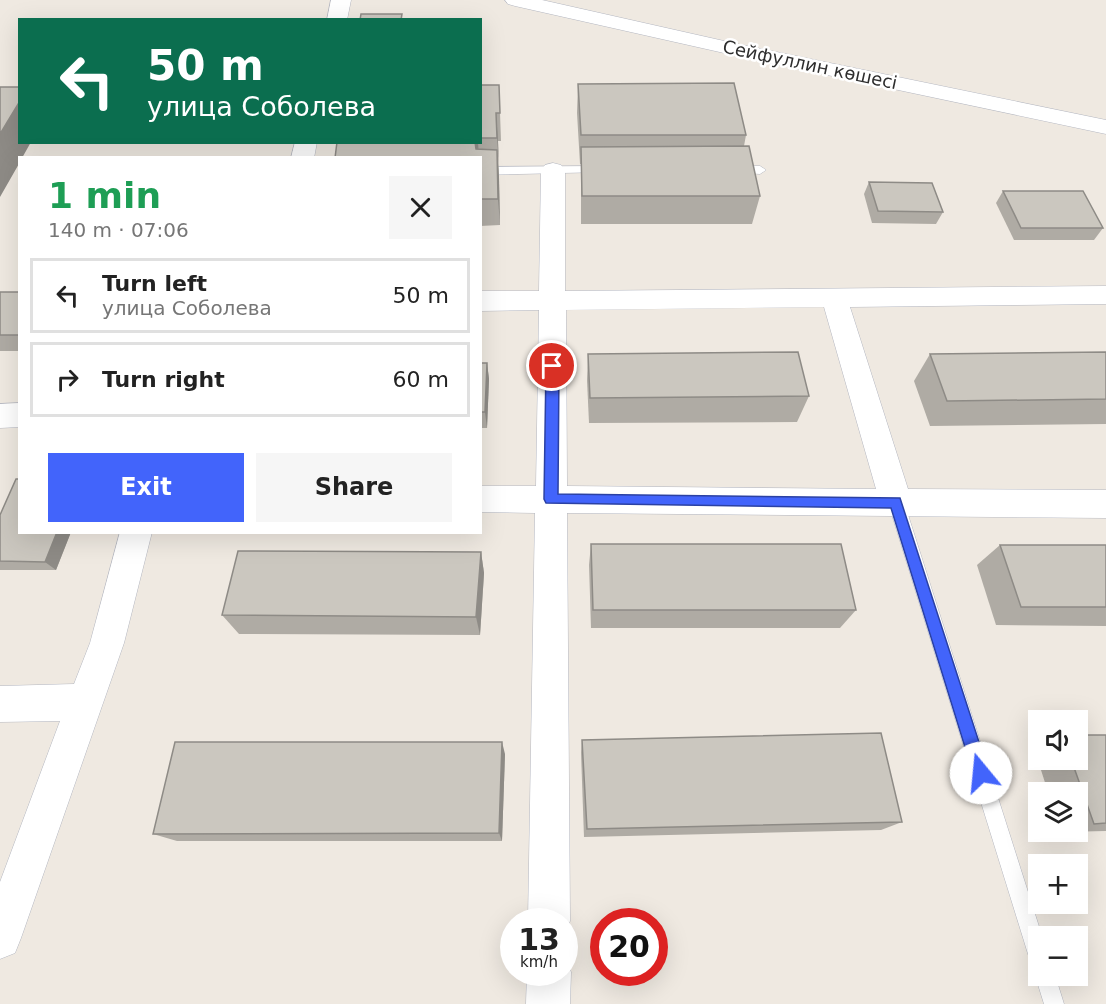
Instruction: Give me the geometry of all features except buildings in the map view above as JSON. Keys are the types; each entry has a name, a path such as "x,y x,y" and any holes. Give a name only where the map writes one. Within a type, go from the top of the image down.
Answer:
{"main road":[{"name":"Сейфуллин көшесі","path":"515,0 733,49 1106,127"}],"street":[{"path":"336,18 341,0"},
{"path":"549,908 553,170"},
{"path":"482,301 1106,295"},
{"path":"834,297 896,502"},
{"path":"0,416 18,415"},
{"path":"482,499 1106,504"},
{"path":"0,938 107,643 135,534"},
{"path":"0,704 86,702"},
{"path":"548,1004 549,986"}],"lane":[{"path":"482,171 610,170"},
{"path":"726,170 760,170"},
{"path":"896,502 1029,926"},
{"path":"1048,986 1054,1004"}],"route":[{"path":"552,366 551,499 896,502 981,773"}]}
